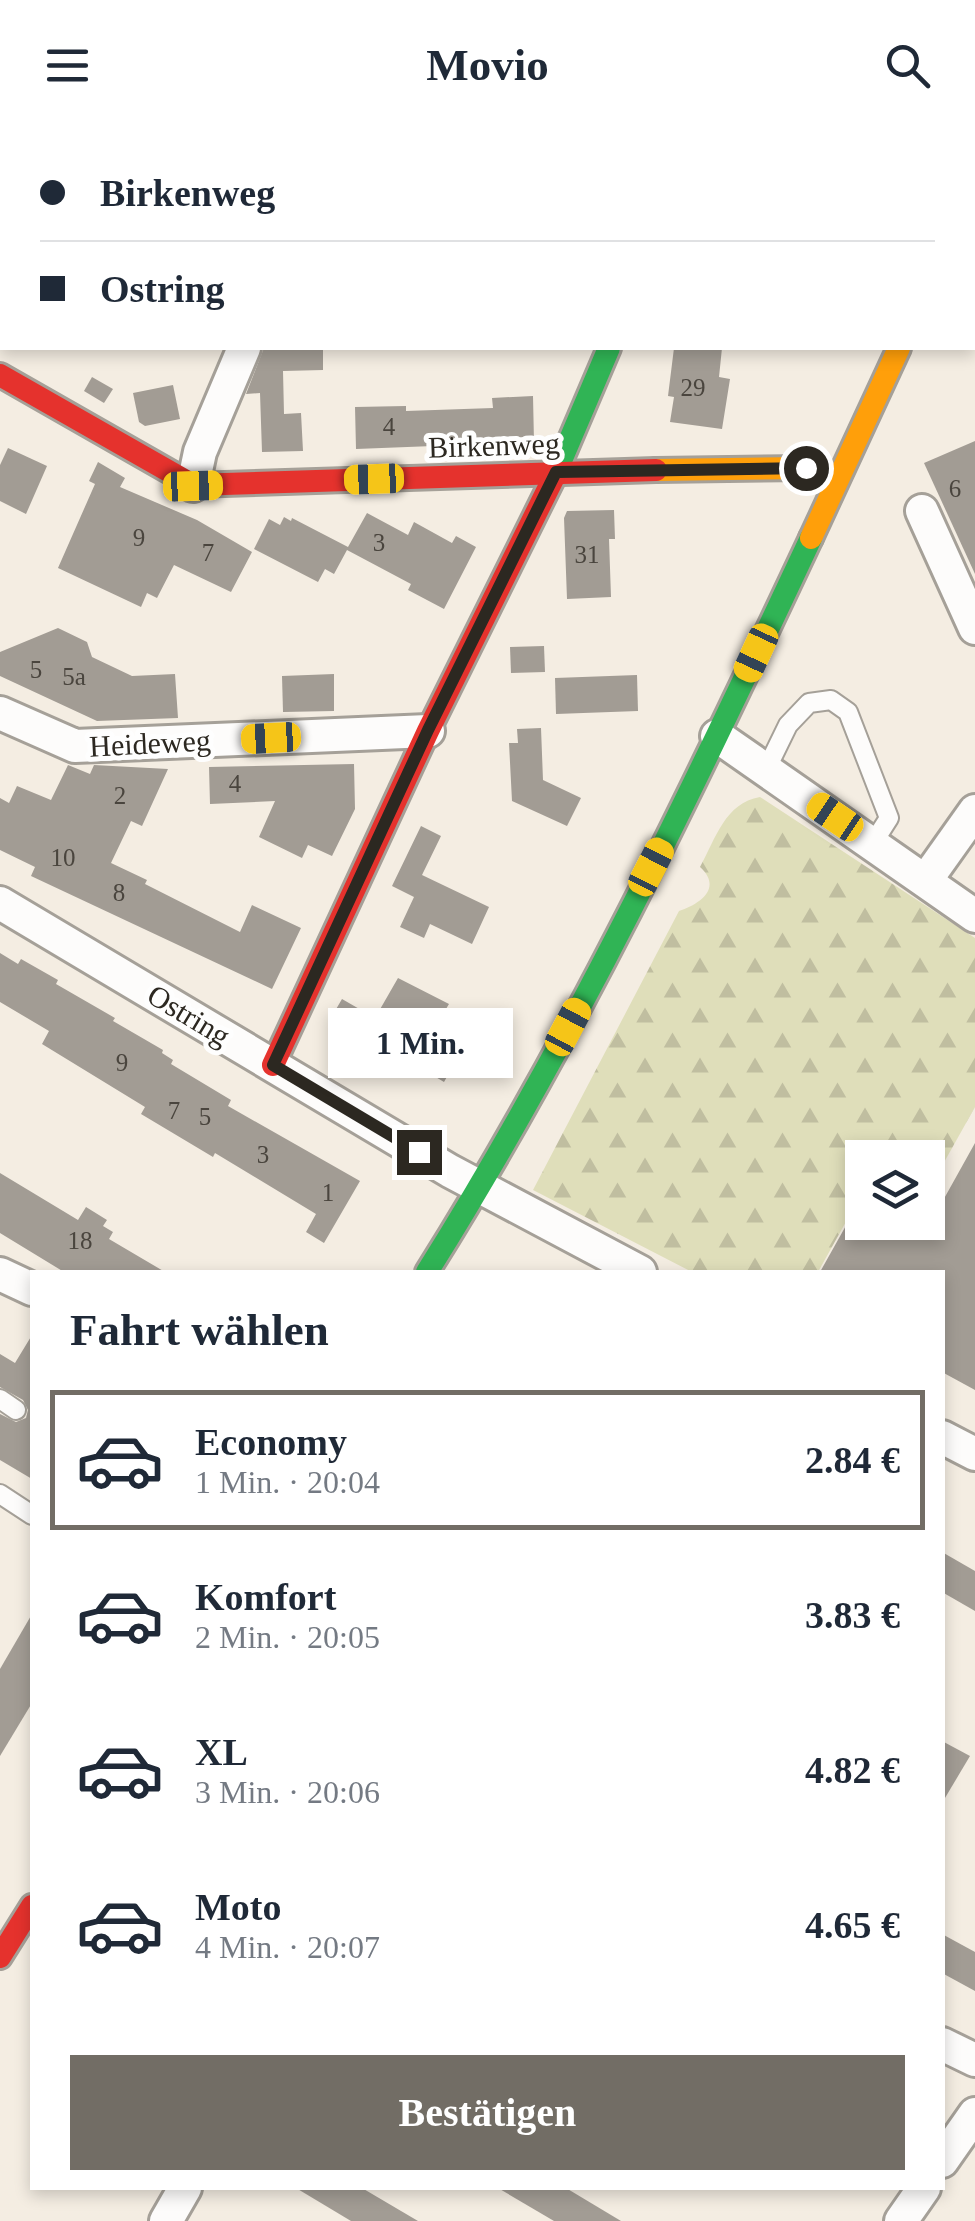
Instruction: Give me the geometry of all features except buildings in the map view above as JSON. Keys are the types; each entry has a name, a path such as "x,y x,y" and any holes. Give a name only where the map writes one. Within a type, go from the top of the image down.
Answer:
{"street":[{"path":"0,376 193,486 200,452 243,350"},
{"path":"273,1065 428,730 556,472 608,350"},
{"path":"428,1270 480,1188 602,965 717,736 898,350"},
{"name":"Birkenweg","path":"193,486 556,472 806,468 838,478"},
{"path":"922,511 975,628"},
{"name":"Heideweg","path":"0,712 75,746 428,730"},
{"path":"717,736 975,916"},
{"path":"926,880 975,810"},
{"name":"Ostring","path":"0,903 480,1188 636,1270"},
{"path":"945,1439 975,1454"},
{"path":"0,1957 17,1916"},
{"path":"945,2045 975,2060"},
{"path":"945,2157 975,2114"},
{"path":"166,2221 184,2190"},
{"path":"901,2221 923,2190"}],"lane":[{"path":"766,770 788,725 798,714 809,703 831,700 848,712 889,818 873,843"},
{"path":"0,1494 30,1514"}],"green space":[{"path":"760,797 975,938 975,1107 945,1161 945,1140 845,1140 845,1224 819,1270 688,1270 533,1190 679,911 706,894 709,882 700,867 717,834 738,806"}],"traffic: fast":[{"path":"554,477 608,350"},
{"path":"428,1270 582,1003 677,818 811,538"}],"traffic: slow":[{"path":"811,538 898,350"},
{"path":"656,470 806,468 838,478"}],"traffic: jam":[{"path":"0,375 193,485 656,470"},
{"path":"273,1065 428,731 554,477"},
{"path":"0,1957 30,1909"}],"route":[{"path":"419,1152 273,1065 428,730 556,472 806,468"}]}
